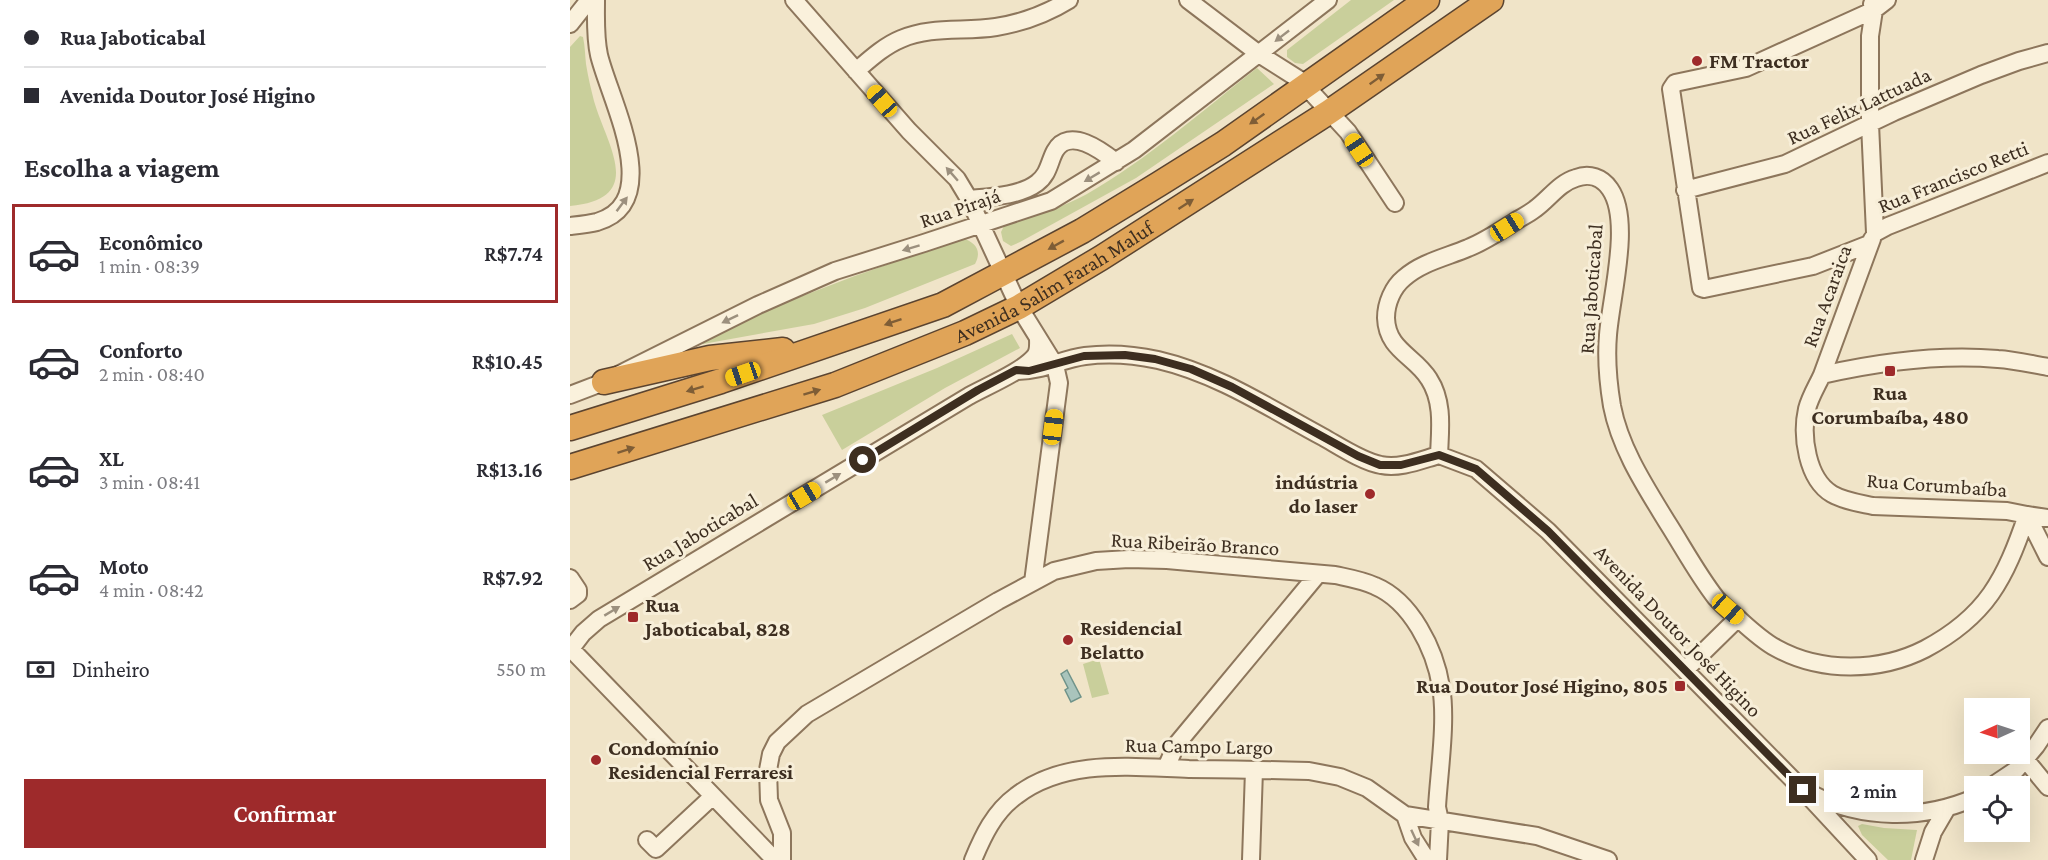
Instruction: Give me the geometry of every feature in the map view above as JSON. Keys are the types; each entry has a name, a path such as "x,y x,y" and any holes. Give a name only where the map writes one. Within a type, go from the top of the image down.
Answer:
{"highway":[{"name":"Avenida Salim Farah Maluf","path":"570,428 722,381 943,304 1004,274 1082,231 1223,144 1427,0"},
{"name":"Avenida Salim Farah Maluf","path":"570,468 835,385 964,333 1019,307 1101,258 1329,112 1491,0"},
{"path":"603,382 710,358 830,344"}],"street":[{"path":"570,24 589,0"},
{"path":"570,226 598,222 615,213 627,200 631,184 630,160 624,133 599,54 595,30 596,0"},
{"path":"794,0 909,131 957,179 969,199 1019,307 1055,365 1059,383 1033,582"},
{"path":"856,71 878,52 900,39 923,32 997,27 1042,14 1069,0"},
{"path":"1188,0 1259,54 1300,80 1348,132 1395,203"},
{"name":"Rua Pirajá","path":"570,395 603,382 758,305 835,271 1051,201 1134,150 1328,0"},
{"path":"1685,190 1671,89 1675,83 1746,68 1877,3"},
{"path":"1872,239 1870,36 1877,3"},
{"name":"Rua Felix Lattuada","path":"1685,190 1785,165 1981,75 2048,53"},
{"path":"969,199 1010,194 1036,184 1051,165 1055,152 1061,144 1068,141 1085,142 1099,148 1116,162"},
{"name":"Rua Francisco Retti","path":"1685,190 1700,287 1704,289 1813,266 1872,239 1888,226 2048,163"},
{"name":"Rua Jaboticabal","path":"1016,370 1029,371 1084,356 1125,355 1155,359 1191,369 1232,387 1358,456 1380,465 1401,465 1439,455 1440,414 1431,381 1420,367 1395,346 1389,332 1386,318 1394,289 1416,269 1471,247 1534,210 1564,183 1578,177 1590,176 1602,179 1611,190 1617,204 1620,247 1608,338 1608,369 1613,408 1620,435 1634,466 1685,551 1718,600 1777,649 1805,659 1836,666 1861,667 1905,658 1955,631 1977,613 1991,596 2012,559 2027,514"},
{"name":"Rua Acaraica","path":"1822,375 1872,239"},
{"name":"Rua Jaboticabal","path":"571,650 577,628 607,614 978,390 1016,370 1035,357 1038,352 1038,338"},
{"path":"1822,375 1864,366 1959,358 1998,359 2048,367"},
{"name":"Rua Corumbaíba","path":"1822,375 1808,406 1804,424 1806,443 1818,481 1832,494 1873,506 2027,514 2048,557"},
{"name":"Avenida Doutor José Higino","path":"1439,455 1476,469 1548,531 1803,790 1868,860"},
{"path":"2027,514 2048,518"},
{"name":"Rua Ribeirão Branco","path":"782,860 782,833 769,800 767,784 771,754 777,742 807,714 1054,571 1096,561 1129,559 1167,560 1358,579 1377,586 1396,600 1413,619 1427,641 1442,688 1443,714 1437,807 1440,821 1438,860"},
{"path":"1166,768 1176,745 1318,574"},
{"path":"570,578 578,594 570,600"},
{"path":"1685,670 1738,618"},
{"path":"571,650 775,860"},
{"path":"2030,752 2048,728"},
{"path":"2007,776 2021,764"},
{"path":"2029,764 2048,787"},
{"name":"Rua Campo Largo","path":"973,860 984,835 999,811 1016,796 1038,782 1062,773 1099,767 1309,771 1340,777 1367,788 1406,815"},
{"path":"1251,860 1254,770"},
{"path":"1803,790 1830,804 1865,812 1903,814 1947,808 1964,802"},
{"path":"647,840 656,849 713,796"},
{"path":"1840,831 1841,819 1846,807"},
{"path":"1924,860 1929,843 1947,808"},
{"path":"1916,812 1924,817 1929,828 1929,843"},
{"path":"1427,860 1413,838 1406,815 1537,836 1608,860"}],"green space":[{"path":"1351,0 1394,0 1303,64 1295,63 1287,57 1287,50"},
{"path":"580,36 583,37 594,101 616,168 615,182 608,193 594,201 570,206 570,47"},
{"path":"1257,68 1274,84 1136,178 1020,242 1011,246 1003,241 1001,232 1005,224 1068,203 1110,180 1174,134"},
{"path":"963,238 971,242 978,251 975,264 865,308 814,324 703,344 701,335 852,277"},
{"path":"1012,334 1020,348 945,388 842,450 822,415 937,368"},
{"path":"1099,659 1109,694 1092,698 1083,664"},
{"path":"1862,824 1917,830 1911,860 1888,860 1862,835 1858,826"}],"water":[{"path":"1067,670 1081,697 1071,702 1065,690 1068,688 1061,674"}],"place":[{"name":"FM Tractor","path":"1697,61"},
{"name":"Rua Corumbaíba, 480","path":"1890,371"},
{"name":"indústria do laser","path":"1370,494"},
{"name":"Rua Jaboticabal, 828","path":"633,617"},
{"name":"Residencial Belatto","path":"1068,640"},
{"name":"Rua Doutor José Higino, 805","path":"1680,686"},
{"name":"Condomínio Residencial Ferraresi","path":"596,760"}],"route":[{"path":"863,460 978,390 1016,370 1029,371 1084,356 1125,355 1155,359 1191,369 1232,387 1358,456 1380,465 1401,465 1439,455 1464,463 1476,469 1548,531 1803,790"}]}
